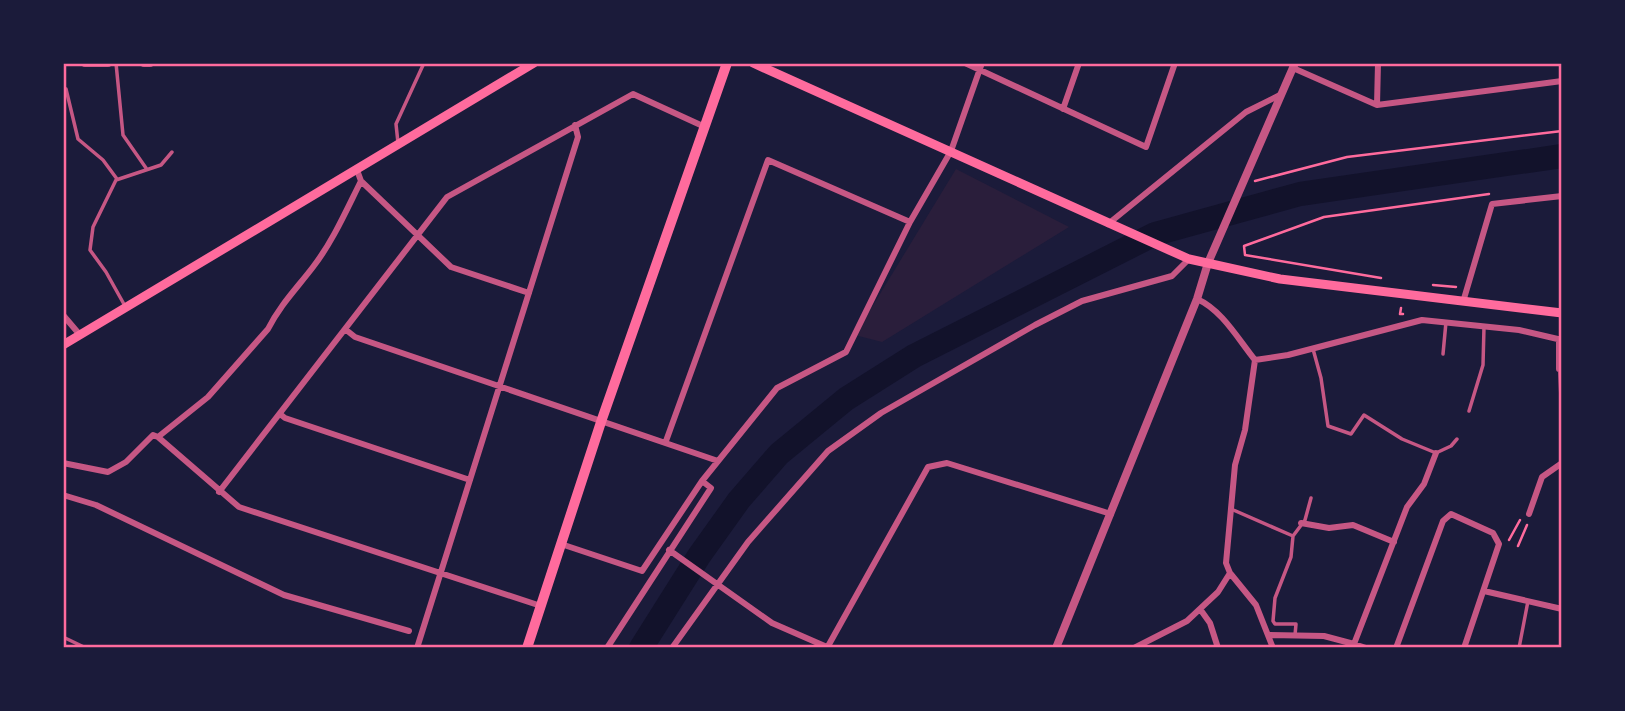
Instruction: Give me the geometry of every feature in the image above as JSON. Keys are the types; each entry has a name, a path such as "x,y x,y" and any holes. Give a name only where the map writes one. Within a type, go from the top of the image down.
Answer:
{"main road":[{"path":"63,345 534,63"},
{"path":"527,648 602,419 727,63"},
{"path":"753,63 1189,259 1280,279 1562,313"}],"street":[{"path":"85,63 108,63"},
{"path":"144,63 150,63"},
{"path":"965,63 981,66 1063,110 1146,147 1175,63"},
{"path":"1063,110 1079,63"},
{"path":"1377,105 1378,63"},
{"path":"561,544 642,571 702,481 777,388 846,352 910,222 951,151 981,66"},
{"path":"1056,648 1197,299 1208,263 1294,66 1377,105 1562,81"},
{"path":"219,492 447,197 633,94 705,127"},
{"path":"1108,224 1246,112 1280,96"},
{"path":"417,648 578,137 575,125"},
{"path":"666,441 768,160 910,222"},
{"path":"357,170 361,181 451,267 529,293"},
{"path":"158,437 202,403 268,329 275,314 313,268 337,231 361,181"},
{"path":"1463,302 1492,204 1562,196"},
{"path":"672,648 748,542 828,452 881,413 1082,301 1172,276 1189,259"},
{"path":"1197,299 1209,304 1255,360 1245,430 1235,466 1226,563 1230,573 1256,605 1273,648"},
{"path":"63,314 80,335"},
{"path":"1255,360 1312,349 1422,320 1484,326 1561,340 1562,393"},
{"path":"345,329 355,337 602,419 718,461"},
{"path":"280,414 285,418 470,480"},
{"path":"63,463 108,472 126,462 153,435 239,507 541,606"},
{"path":"1353,646 1407,507 1424,484 1436,453"},
{"path":"669,550 716,586 772,623 827,648 928,467 947,463 1111,514"},
{"path":"1529,513 1542,477 1562,463"},
{"path":"607,648 711,488 702,481"},
{"path":"63,495 96,505 284,595 409,631"},
{"path":"1396,648 1447,516 1456,514 1493,533 1499,540 1485,591 1464,648"},
{"path":"1301,523 1329,528 1344,524 1394,542"},
{"path":"1134,648 1187,621 1218,592 1230,573"},
{"path":"1485,591 1562,609"},
{"path":"1200,609 1210,623 1218,648"},
{"path":"1268,635 1325,636 1366,648"}],"lane":[{"path":"116,63 123,135 146,169"},
{"path":"398,145 396,124 424,63"},
{"path":"66,89 78,139 103,160 117,179"},
{"path":"125,307 106,272 90,250 93,227 117,179 161,165 172,152"},
{"path":"1443,354 1446,322"},
{"path":"1469,411 1483,365 1484,326"},
{"path":"1312,349 1321,378 1328,426 1351,434 1364,415 1402,439 1436,453 1451,446 1457,439"},
{"path":"1295,636 1296,624 1275,624 1273,621 1275,597 1291,557 1293,536 1311,498"},
{"path":"1231,509 1293,536"},
{"path":"1519,648 1528,601"},
{"path":"63,637 86,648"}],"path":[{"path":"1241,183 1269,179 1347,157 1562,131"},
{"path":"1388,279 1245,256 1244,246 1324,217 1494,194"},
{"path":"1425,284 1456,287"},
{"path":"1499,540 1512,540 1524,512 1529,513 1518,546"}],"shaded area":[{"path":"956,169 1069,227 882,342 855,335"}],"waterway":[{"path":"641,648 699,556 739,500 779,454 846,399 914,356 1155,234 1300,194 1562,156"}]}
